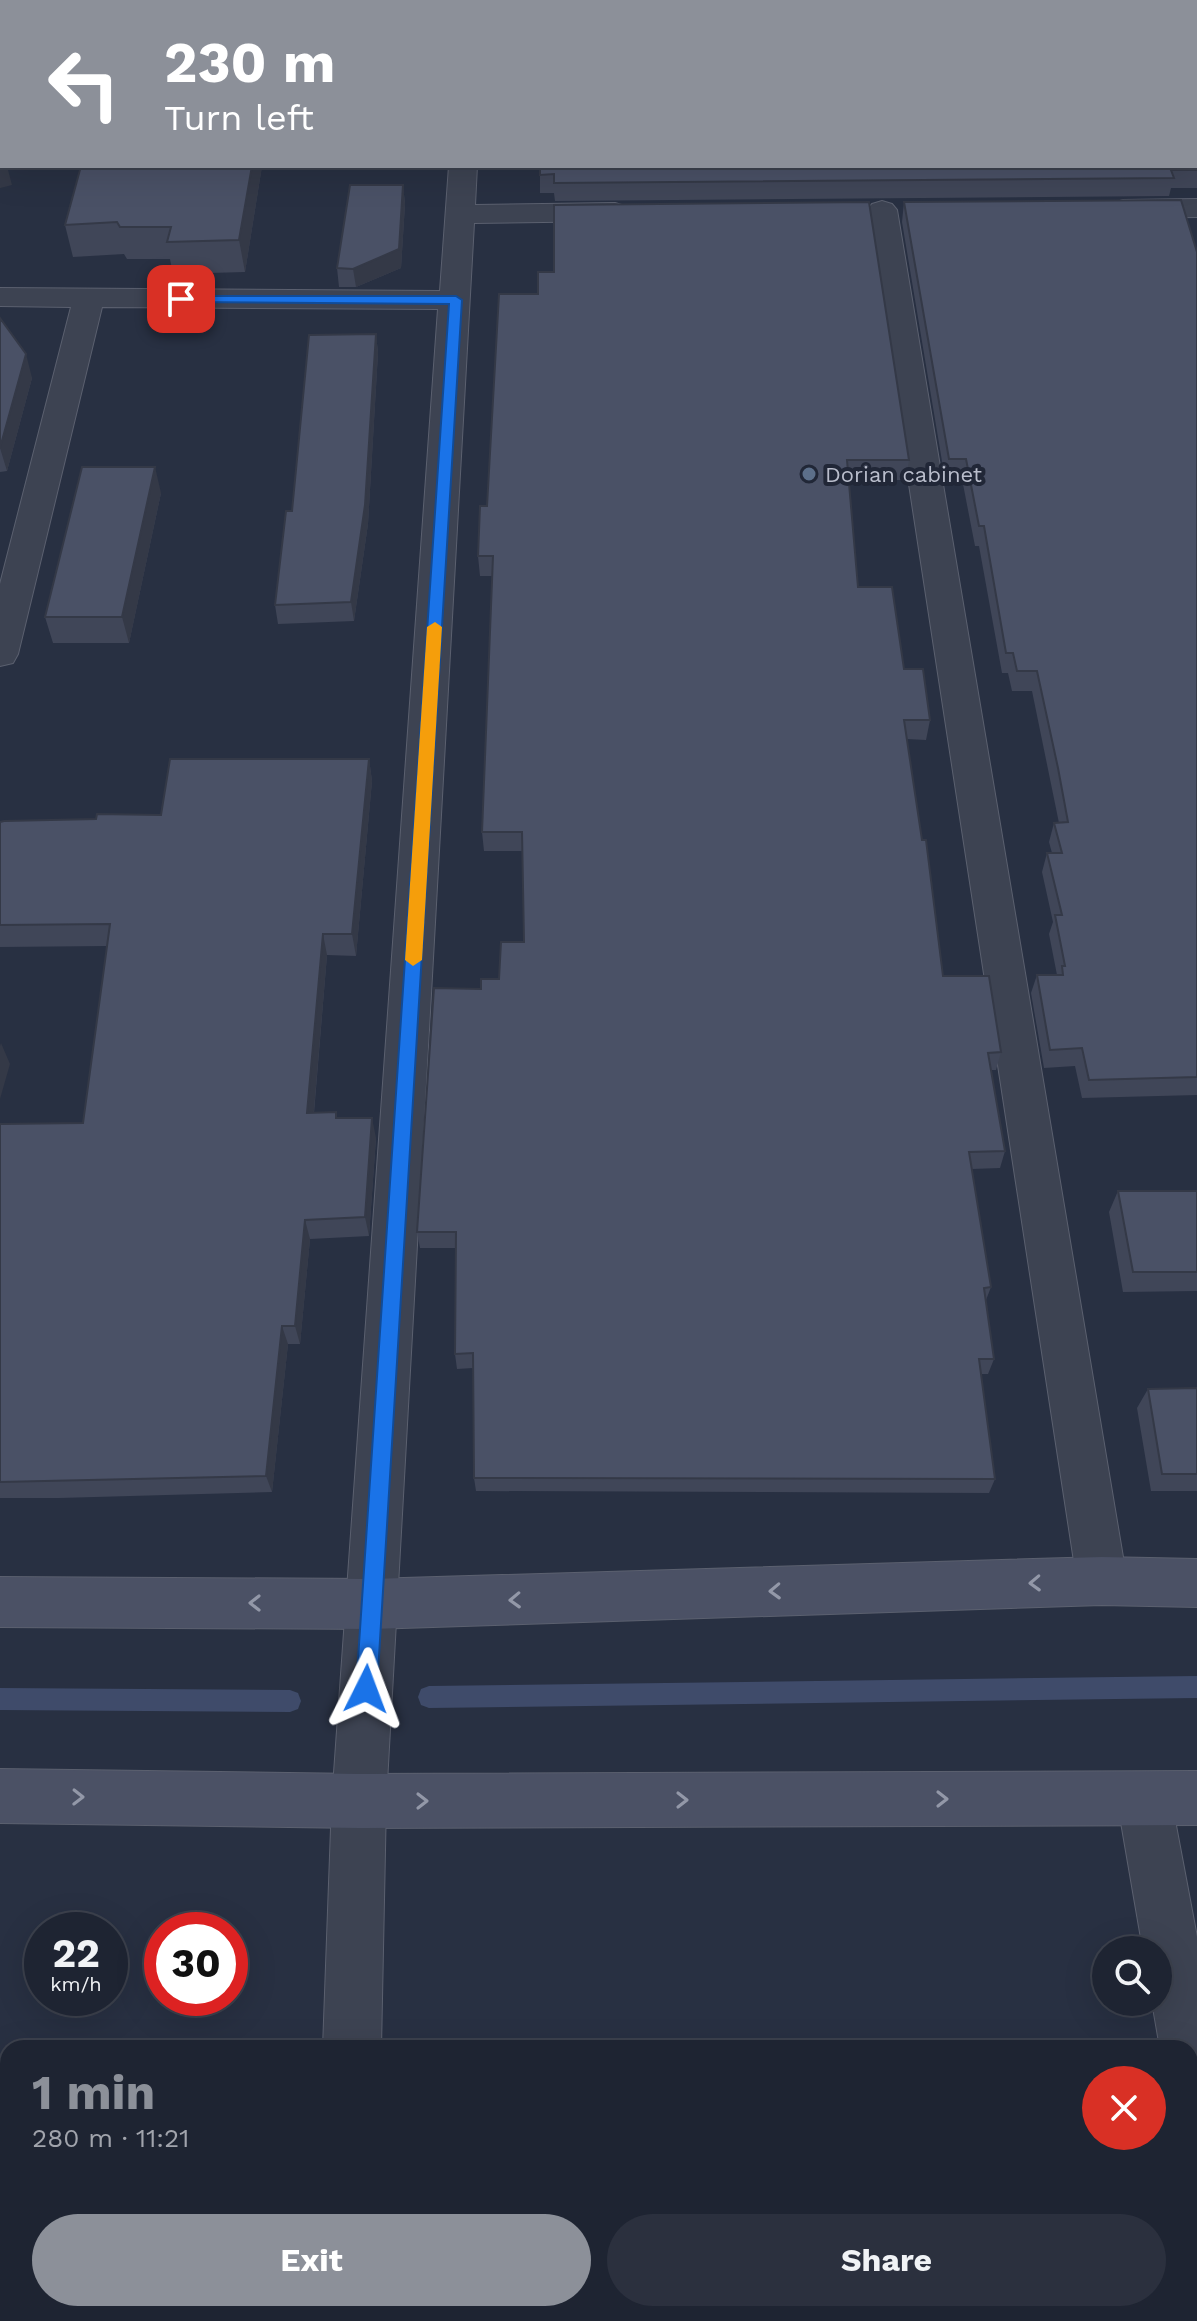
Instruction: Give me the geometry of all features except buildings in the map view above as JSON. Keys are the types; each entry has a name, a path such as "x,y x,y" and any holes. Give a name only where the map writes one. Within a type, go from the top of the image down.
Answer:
{"street":[{"path":"352,2040 359,1801 463,168"},
{"path":"1102,209 1197,208"},
{"path":"882,210 1102,1581"},
{"path":"461,214 648,212"},
{"path":"0,297 456,300"},
{"path":"0,654 89,298"},
{"path":"0,1602 371,1604 1102,1581 1197,1583"},
{"path":"0,1796 359,1801 1197,1798"},
{"path":"1144,1799 1188,2040"}],"waterway":[{"path":"429,1697 1197,1687"},
{"path":"0,1699 290,1701"}],"slow traffic":[{"path":"413,960 435,627"}],"place":[{"name":"Dorian cabinet","path":"809,474"}],"route":[{"path":"181,299 456,300 366,1689"}]}
